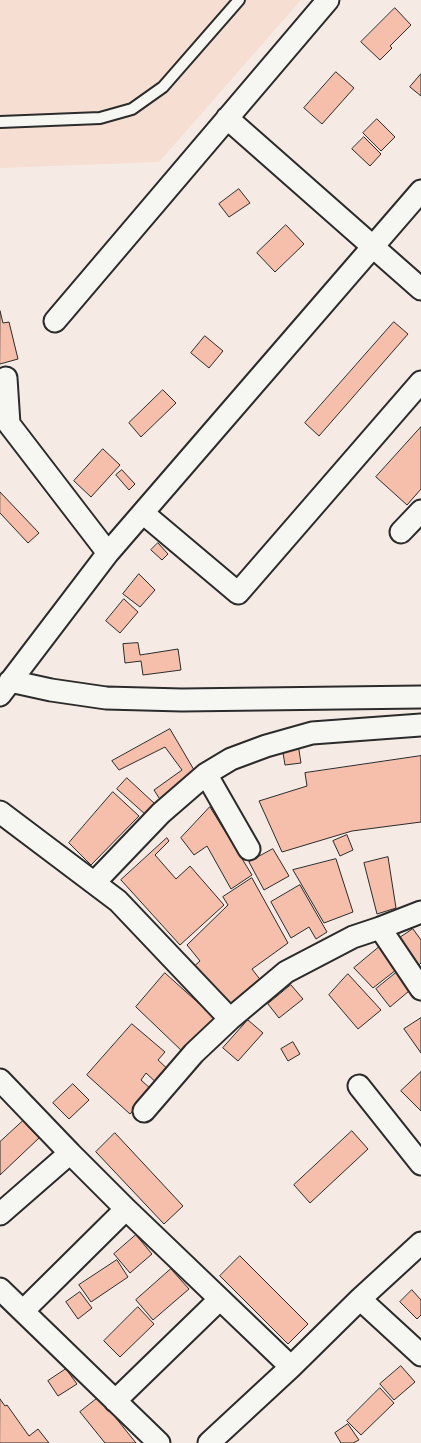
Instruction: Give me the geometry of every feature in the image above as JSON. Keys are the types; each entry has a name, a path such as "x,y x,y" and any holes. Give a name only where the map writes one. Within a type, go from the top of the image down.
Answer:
{"street":[{"path":"55,321 328,0"},
{"path":"227,118 372,248 421,289"},
{"path":"5,688 108,553 421,191"},
{"path":"6,378 5,425 108,553"},
{"path":"143,513 238,593 421,382"},
{"path":"401,532 421,511"},
{"path":"5,688 51,690 106,698 182,700 421,696"},
{"path":"94,883 161,813 206,774 231,759 266,746 312,733 421,725"},
{"path":"206,774 249,849"},
{"path":"0,812 118,901 230,1019"},
{"path":"144,1112 194,1053 230,1019 286,972 353,937 421,912"},
{"path":"380,928 421,989"},
{"path":"0,1080 126,1209 291,1367"},
{"path":"359,1086 421,1164"},
{"path":"0,1214 70,1152"},
{"path":"23,1311 126,1209"},
{"path":"209,1443 421,1243"},
{"path":"0,1289 159,1443"},
{"path":"115,1401 220,1299"},
{"path":"360,1299 421,1355"}],"lane":[{"path":"0,122 100,118 132,109 163,88 239,0"}],"shaded area":[{"path":"0,0 301,0 159,162 0,168"}],"building":[{"path":"395,8 411,25 390,46 392,48 380,60 361,42"},
{"path":"336,72 354,88 322,124 304,108"},
{"path":"421,74 421,96 410,87"},
{"path":"377,119 395,137 381,151 363,133"},
{"path":"364,137 381,154 370,166 352,149"},
{"path":"239,189 250,203 229,217 219,204"},
{"path":"286,225 304,244 275,272 257,253"},
{"path":"0,311 3,323 9,322 18,359 0,364"},
{"path":"394,322 408,334 319,436 305,423"},
{"path":"205,336 223,351 209,368 191,353"},
{"path":"163,390 176,403 141,437 129,423"},
{"path":"421,427 421,489 407,505 376,477"},
{"path":"103,449 120,465 91,497 74,481"},
{"path":"122,470 135,484 129,490 116,475"},
{"path":"0,492 39,533 28,543 0,513"},
{"path":"158,543 168,554 162,560 151,550"},
{"path":"139,574 155,590 140,607 123,594"},
{"path":"124,599 138,612 120,633 106,621"},
{"path":"138,643 140,655 178,649 181,670 143,675 141,661 125,663 123,644"},
{"path":"170,729 197,775 161,801 154,790 182,770 165,747 119,770 112,761"},
{"path":"298,744 301,763 285,765 282,747"},
{"path":"421,756 421,822 352,831 282,852 259,801 307,786 305,773"},
{"path":"127,778 155,804 146,815 117,789"},
{"path":"113,792 139,816 91,865 69,843"},
{"path":"210,807 252,875 231,889 207,846 194,855 181,838"},
{"path":"347,835 353,850 340,856 333,841"},
{"path":"167,838 169,841 155,855 176,879 190,866 224,905 180,945 121,880"},
{"path":"273,849 289,876 264,890 249,862"},
{"path":"388,857 396,908 377,914 364,863"},
{"path":"336,859 353,912 324,923 293,870"},
{"path":"252,878 288,943 252,969 265,986 235,1009 191,969 200,961 187,945 228,905 223,897"},
{"path":"300,885 327,932 316,939 309,927 291,938 271,902"},
{"path":"413,929 421,940 421,963 416,968 395,941"},
{"path":"384,943 401,966 373,988 354,968"},
{"path":"402,968 415,986 390,1007 376,989"},
{"path":"165,973 215,1018 184,1053 136,1007"},
{"path":"348,974 381,1010 358,1029 329,995"},
{"path":"291,985 303,999 279,1018 268,1004"},
{"path":"421,1018 421,1053 404,1029"},
{"path":"248,1020 263,1033 238,1061 223,1048"},
{"path":"132,1024 165,1052 158,1060 172,1073 160,1086 146,1073 141,1080 152,1090 130,1114 87,1075"},
{"path":"293,1042 300,1054 288,1061 281,1049"},
{"path":"421,1072 421,1111 401,1091"},
{"path":"73,1084 89,1100 69,1119 53,1103"},
{"path":"23,1121 39,1138 0,1175 0,1142"},
{"path":"352,1131 368,1149 310,1203 294,1185"},
{"path":"115,1133 183,1206 164,1224 96,1152"},
{"path":"136,1235 152,1254 130,1273 114,1254"},
{"path":"240,1256 308,1324 288,1344 220,1276"},
{"path":"117,1260 128,1277 91,1302 79,1285"},
{"path":"171,1269 189,1289 153,1320 136,1300"},
{"path":"412,1290 421,1300 421,1315 417,1319 400,1302"},
{"path":"80,1292 92,1308 78,1319 66,1302"},
{"path":"138,1307 154,1324 120,1357 104,1341"},
{"path":"401,1366 415,1382 394,1400 380,1384"},
{"path":"66,1369 77,1384 58,1396 48,1381"},
{"path":"380,1388 394,1403 361,1435 347,1421"},
{"path":"99,1397 136,1443 105,1443 80,1412"},
{"path":"0,1399 5,1406 7,1405 29,1436 38,1429 49,1443 0,1443"},
{"path":"348,1424 359,1440 353,1443 341,1443 335,1433"}]}
